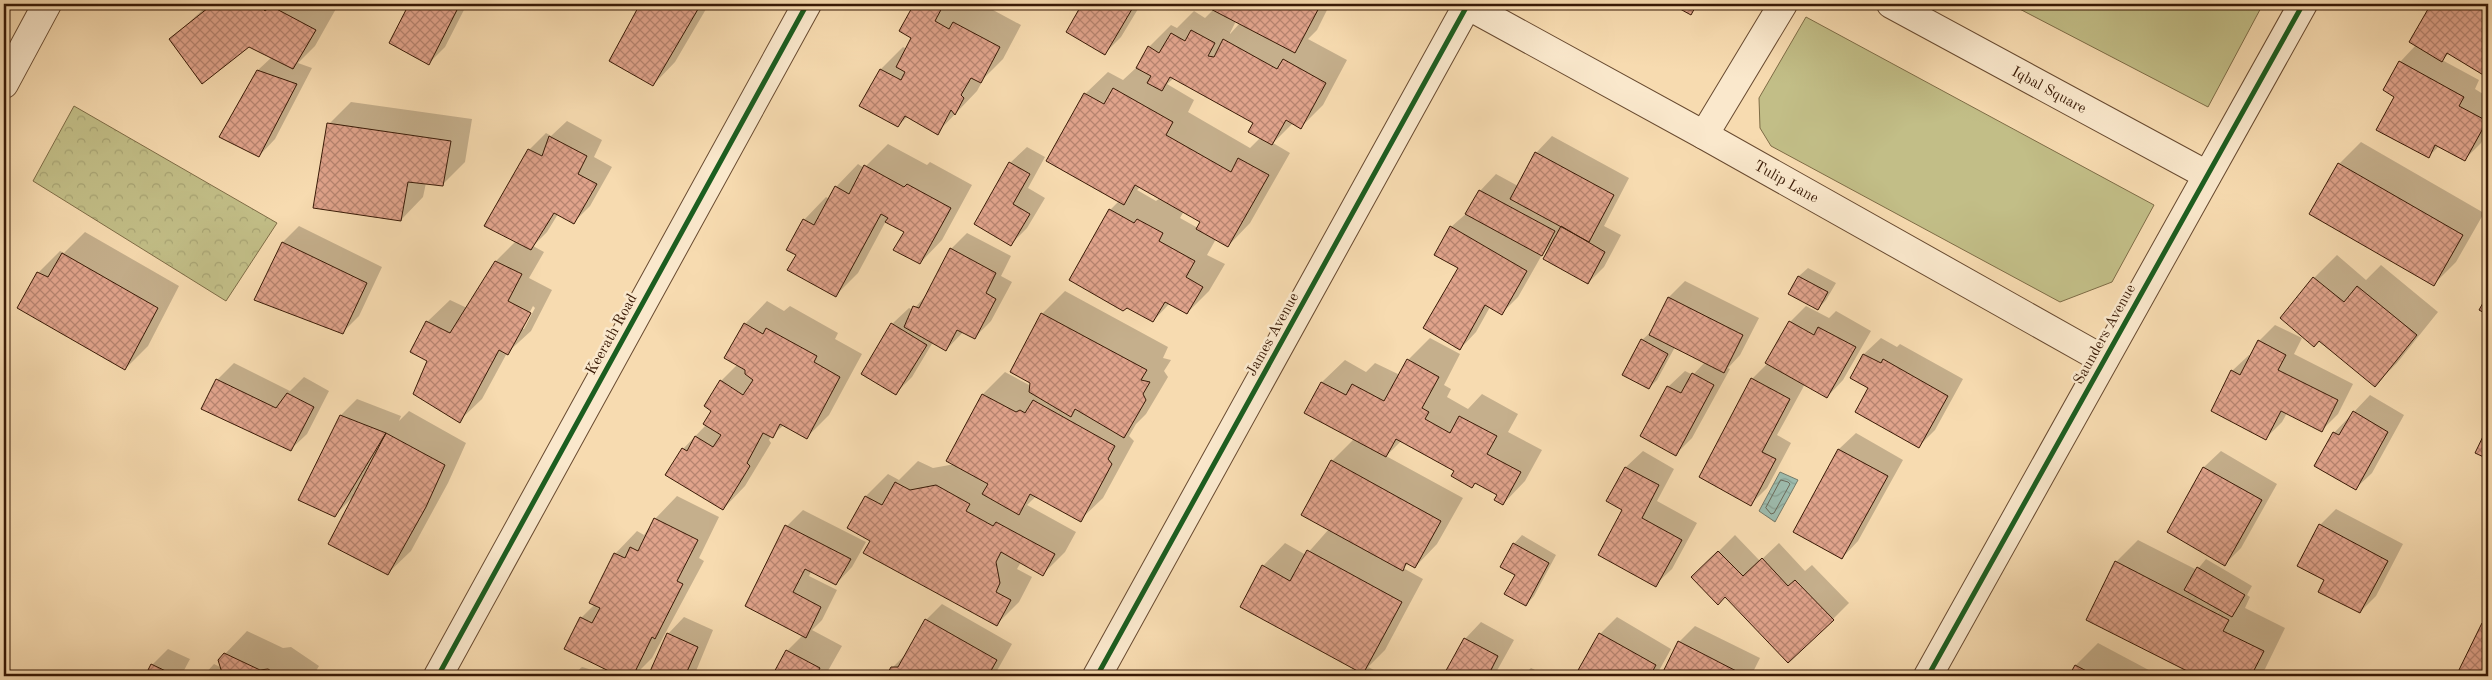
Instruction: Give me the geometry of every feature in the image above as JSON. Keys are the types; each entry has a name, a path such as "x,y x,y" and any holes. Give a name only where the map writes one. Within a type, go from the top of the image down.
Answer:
{"street":[{"path":"4,84 47,4"},
{"name":"Keerath Road","path":"438,676 807,4"},
{"path":"1704,135 1783,4"},
{"name":"Iqbal Square","path":"1891,4 2206,175"},
{"name":"Saunders Avenue","path":"1928,676 2303,4"},
{"name":"Tulip Lane","path":"1467,5 1704,135 2104,360"},
{"name":"James Avenue","path":"1098,676 1467,5"}],"green space":[{"path":"2010,4 2263,4 2208,107"},
{"path":"1806,17 2154,205 2112,282 2060,302 1771,146 1760,128 1759,98"},
{"path":"74,106 277,223 226,301 33,181"}],"water":[{"path":"1780,472 1798,480 1775,522 1759,511"}],"building":[{"path":"213,4 258,4 265,11 271,6 316,30 293,69 249,47 202,84 169,39"},
{"path":"409,4 460,4 429,65 389,43"},
{"path":"640,4 701,4 653,86 609,61"},
{"path":"914,4 944,4 935,21 949,29 953,22 1000,47 981,83 971,78 961,95 964,98 955,115 951,110 938,135 905,116 898,127 859,106 880,69 901,80 905,72 896,67 911,38 899,31"},
{"path":"1082,4 1135,4 1105,55 1066,32"},
{"path":"1201,4 1321,4 1295,53"},
{"path":"1671,4 1697,4 1691,15"},
{"path":"2431,4 2488,4 2488,72 2485,76 2447,53 2442,62 2409,42"},
{"path":"1191,30 1215,43 1208,56 1214,57 1223,39 1277,69 1283,59 1326,83 1301,129 1286,120 1272,145 1248,132 1253,123 1170,77 1162,91 1147,83 1151,76 1136,68 1148,46 1159,53 1171,33 1185,41"},
{"path":"2399,61 2464,97 2459,106 2487,121 2465,161 2435,145 2429,158 2376,130 2394,97 2383,90"},
{"path":"257,70 297,84 259,157 219,137"},
{"path":"1113,88 1173,122 1166,135 1231,172 1238,158 1269,175 1228,247 1196,229 1200,222 1135,185 1124,205 1046,161 1084,93 1104,104"},
{"path":"327,123 451,141 443,186 408,182 401,221 313,208"},
{"path":"549,136 587,156 578,174 597,184 574,224 554,213 531,250 484,226 528,149 542,156"},
{"path":"1535,152 1614,195 1589,242 1510,199"},
{"path":"1009,162 1030,174 1013,204 1030,214 1011,246 974,224"},
{"path":"2338,163 2463,235 2434,286 2309,214"},
{"path":"864,165 904,187 907,184 951,208 920,264 893,250 904,232 885,222 888,218 881,214 836,297 787,270 796,255 786,250 803,219 814,225 835,186 849,194"},
{"path":"1479,190 1555,231 1542,256 1465,214"},
{"path":"1109,209 1134,223 1137,219 1163,233 1159,241 1195,261 1186,277 1203,287 1187,314 1165,302 1153,322 1127,308 1123,311 1069,280"},
{"path":"1450,226 1527,271 1502,315 1485,305 1460,350 1423,328 1458,268 1434,255"},
{"path":"1561,226 1605,252 1588,284 1543,259"},
{"path":"282,242 367,283 343,334 254,300"},
{"path":"950,248 996,273 986,293 996,299 975,339 957,330 946,351 904,327 913,306 919,308"},
{"path":"62,253 158,308 125,370 17,308 37,272 48,277"},
{"path":"495,261 522,274 508,301 531,313 508,355 499,350 460,423 413,394 427,361 410,352 426,321 450,333"},
{"path":"1798,276 1828,292 1818,310 1788,294"},
{"path":"2313,277 2344,302 2357,286 2417,335 2375,387 2319,341 2314,347 2280,318"},
{"path":"2488,294 2488,315 2479,310"},
{"path":"1668,297 1743,335 1724,373 1649,335"},
{"path":"1041,313 1147,370 1141,380 1150,382 1143,394 1146,400 1124,438 1075,409 1071,417 1029,392 1030,383 1010,372"},
{"path":"1789,321 1814,335 1818,327 1856,347 1827,398 1765,363"},
{"path":"744,323 763,334 766,328 817,356 814,362 840,377 807,439 780,424 773,438 763,433 747,463 750,466 723,510 665,475 682,448 687,451 695,436 713,447 721,435 703,424 711,411 704,406 720,380 743,395 753,380 745,374 745,370 724,358"},
{"path":"891,323 927,345 896,395 861,374"},
{"path":"1641,339 1668,354 1649,389 1622,375"},
{"path":"2258,340 2286,355 2278,370 2338,400 2322,432 2281,411 2266,440 2211,411 2231,370 2240,375"},
{"path":"1863,354 1881,363 1883,359 1948,396 1919,448 1855,412 1868,388 1850,378"},
{"path":"1407,359 1439,377 1422,408 1429,412 1425,419 1450,433 1459,416 1497,436 1487,454 1521,472 1503,505 1494,500 1497,495 1475,483 1472,488 1451,476 1454,471 1396,439 1386,457 1304,413 1321,382 1346,395 1352,384 1384,401"},
{"path":"1692,373 1714,385 1676,456 1640,436 1667,386 1681,393"},
{"path":"1751,378 1790,399 1762,452 1776,459 1751,506 1699,477"},
{"path":"216,379 276,408 287,393 314,407 291,451 201,409"},
{"path":"982,394 1016,412 1020,410 1025,413 1033,400 1115,446 1108,459 1112,464 1081,522 1030,494 1019,515 982,494 988,484 946,461"},
{"path":"2353,411 2388,432 2356,490 2314,466 2333,432 2339,435"},
{"path":"340,415 386,433 335,517 298,500"},
{"path":"2488,426 2488,459 2475,453"},
{"path":"386,433 445,465 426,507 388,575 328,544"},
{"path":"1838,449 1888,476 1842,559 1793,532"},
{"path":"1331,460 1441,521 1415,568 1406,563 1403,571 1301,515"},
{"path":"1625,467 1659,485 1642,518 1682,540 1656,587 1598,555 1622,510 1606,501"},
{"path":"2203,467 2262,500 2225,566 2167,532"},
{"path":"895,482 910,490 936,485 970,504 966,511 993,526 996,522 1055,554 1043,576 1001,552 996,562 1000,583 996,592 1011,600 997,626 863,553 870,541 847,528 865,496 882,505"},
{"path":"654,518 698,540 677,581 683,584 655,639 652,637 633,676 619,676 564,649 580,617 592,623 600,608 589,603 614,553 625,558 630,547 638,551"},
{"path":"2319,524 2388,561 2360,613 2318,592 2324,580 2297,566"},
{"path":"785,525 851,559 836,585 805,569 793,592 821,607 806,638 745,606"},
{"path":"1513,543 1549,563 1526,606 1504,594 1515,575 1500,567"},
{"path":"1307,550 1402,602 1363,674 1240,607 1262,565 1290,581"},
{"path":"1718,551 1743,576 1762,558 1788,586 1795,580 1834,620 1788,663 1725,597 1718,605 1691,577"},
{"path":"2115,561 2229,620 2223,631 2264,651 2251,676 2212,676 2204,672 2202,676 2197,676 2086,620"},
{"path":"2197,567 2245,595 2232,617 2184,590"},
{"path":"925,619 997,660 988,676 886,676 891,667 898,667"},
{"path":"2482,623 2488,626 2488,676 2456,676"},
{"path":"667,633 698,647 685,676 648,676"},
{"path":"1599,633 1656,665 1650,676 1585,676 1577,672"},
{"path":"1464,638 1498,656 1488,676 1443,676"},
{"path":"1678,641 1744,675 1744,676 1661,676"},
{"path":"786,650 820,668 816,676 772,676"},
{"path":"224,653 260,670 268,669 279,676 223,676 218,660"},
{"path":"151,664 174,675 145,676"},
{"path":"2075,665 2096,676 2069,676"}],"cycle path":[{"path":"438,676 807,4"},
{"path":"1097,676 1468,4"},
{"path":"1928,676 2303,4"}]}
